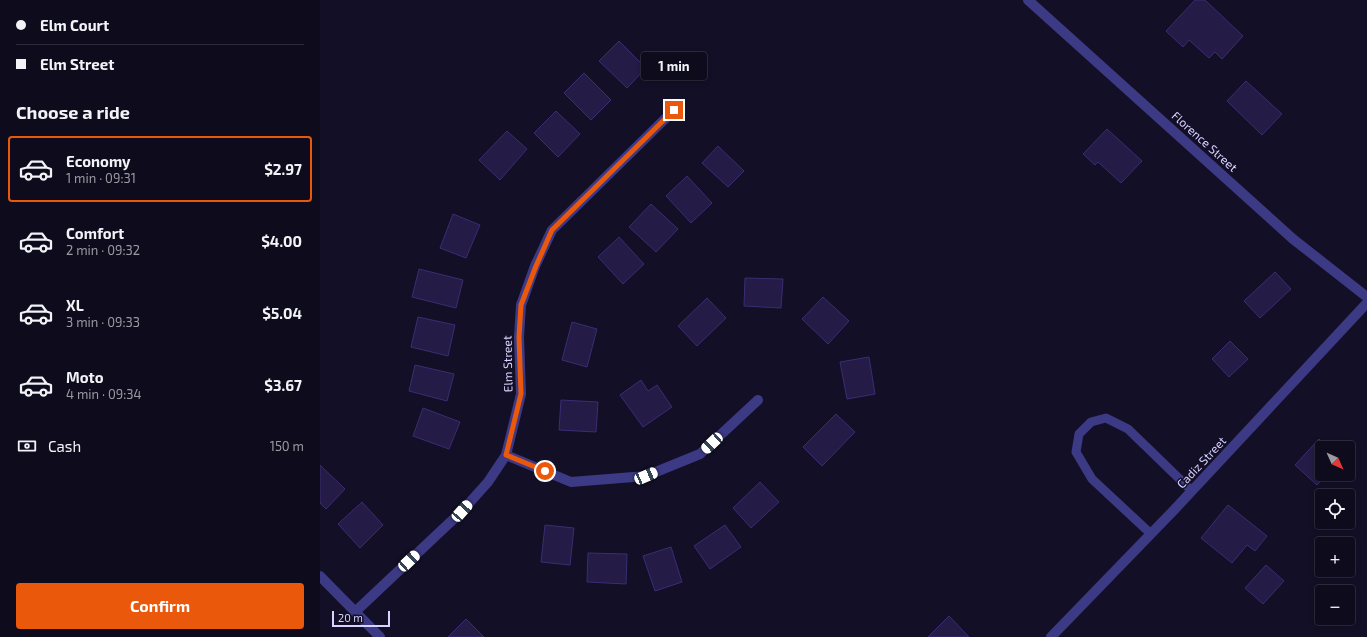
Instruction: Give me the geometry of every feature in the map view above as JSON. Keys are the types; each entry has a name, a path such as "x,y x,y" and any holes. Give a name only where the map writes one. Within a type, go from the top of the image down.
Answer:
{"street":[{"name":"Florence Street","path":"1028,0 1293,238 1367,297"},
{"name":"Elm Street","path":"355,612 462,511 488,482 506,455 521,394 519,337 521,305 552,230 674,110"},
{"name":"Cadiz Street","path":"1051,637 1192,491 1367,303"},
{"path":"506,455 571,482 646,476 700,454 758,400"},
{"path":"320,576 380,637"}],"lane":[{"path":"1151,534 1092,480 1076,452 1079,434 1091,422 1106,418 1128,429 1192,491"}],"building":[{"path":"1195,0 1205,0 1243,36 1222,59 1215,52 1209,58 1189,40 1183,47 1166,31"},
{"path":"619,41 646,68 627,88 599,61"},
{"path":"584,73 611,100 591,120 564,93"},
{"path":"1246,81 1282,114 1262,135 1227,101"},
{"path":"556,111 580,134 558,157 534,133"},
{"path":"1107,129 1142,161 1121,183 1098,162 1095,165 1083,154"},
{"path":"507,131 527,149 500,180 479,160"},
{"path":"718,146 744,171 728,187 702,163"},
{"path":"687,176 712,203 691,223 666,196"},
{"path":"651,204 678,229 656,252 629,227"},
{"path":"453,214 480,225 466,258 440,248"},
{"path":"619,237 644,264 623,284 598,257"},
{"path":"419,269 463,280 456,308 412,297"},
{"path":"1275,272 1291,289 1260,318 1244,301"},
{"path":"745,278 783,279 781,308 744,306"},
{"path":"823,297 849,321 828,344 802,319"},
{"path":"707,298 726,318 697,346 678,326"},
{"path":"418,317 455,325 448,356 411,347"},
{"path":"572,322 597,329 587,367 562,360"},
{"path":"1230,341 1248,359 1229,377 1212,359"},
{"path":"869,357 875,394 847,399 840,362"},
{"path":"415,365 454,374 447,401 409,391"},
{"path":"641,380 648,391 657,385 672,407 643,427 620,395"},
{"path":"561,400 598,402 596,432 559,430"},
{"path":"423,408 460,422 449,449 413,436"},
{"path":"836,414 855,432 822,466 803,447"},
{"path":"1315,443 1315,481 1321,481 1317,485 1295,465"},
{"path":"320,465 345,489 326,509 320,503"},
{"path":"760,482 779,502 751,528 733,508"},
{"path":"362,502 383,525 360,548 338,524"},
{"path":"1228,505 1267,536 1255,551 1247,545 1232,563 1201,538"},
{"path":"545,525 574,528 570,565 541,562"},
{"path":"725,525 741,547 710,569 694,546"},
{"path":"671,547 682,582 655,591 643,556"},
{"path":"588,553 627,554 626,584 587,582"},
{"path":"1266,565 1284,581 1263,604 1245,588"},
{"path":"949,616 969,637 928,637"},
{"path":"466,619 484,637 448,637"}],"route":[{"path":"545,471 506,455 521,394 519,337 521,305 552,230 674,110"}]}
